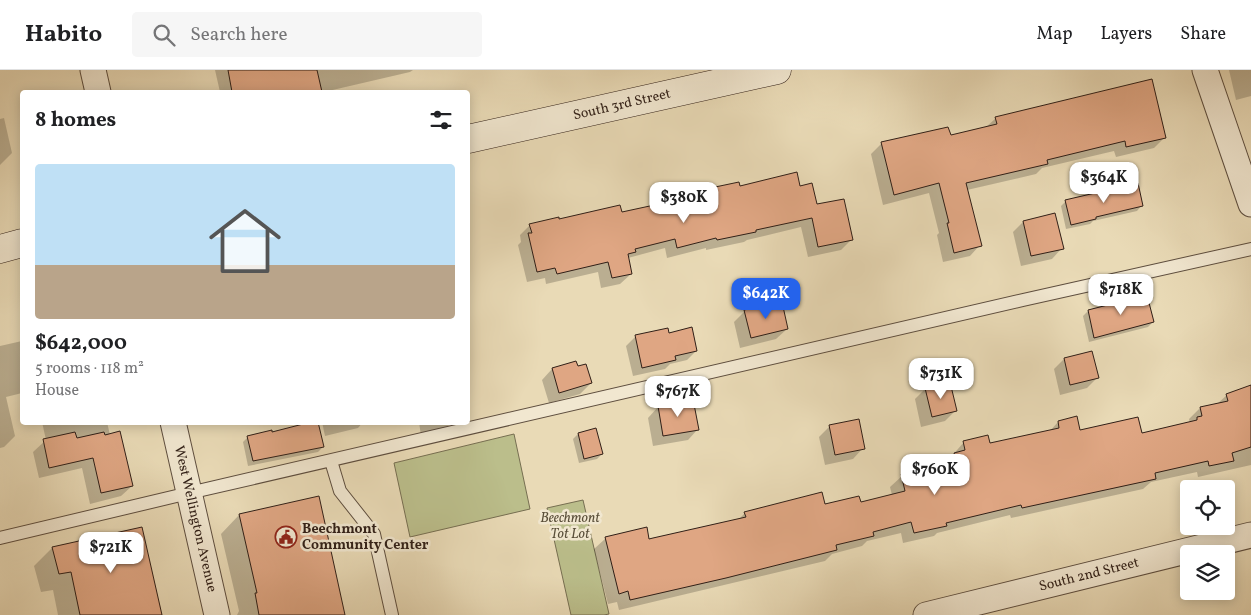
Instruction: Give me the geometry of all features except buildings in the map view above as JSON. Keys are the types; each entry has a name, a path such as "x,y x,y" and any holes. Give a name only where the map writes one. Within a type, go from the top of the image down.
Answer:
{"main road":[{"name":"South 3rd Street","path":"470,139 777,70"},
{"path":"0,249 20,244"}],"street":[{"path":"94,70 98,90"},
{"path":"1205,70 1251,204"},
{"name":"West Wellington Avenue","path":"174,425 217,615"},
{"name":"South 2nd Street","path":"926,615 1251,536"}],"lane":[{"path":"0,538 1023,300 1251,250"},
{"path":"331,461 340,491 374,534 392,615"}],"green space":[{"path":"514,434 530,509 410,537 394,463"},
{"name":"Beechmont Tot Lot","path":"583,500 609,614 571,615 547,508"}],"place":[{"name":"Beechmont Community Center","path":"286,537"}]}
